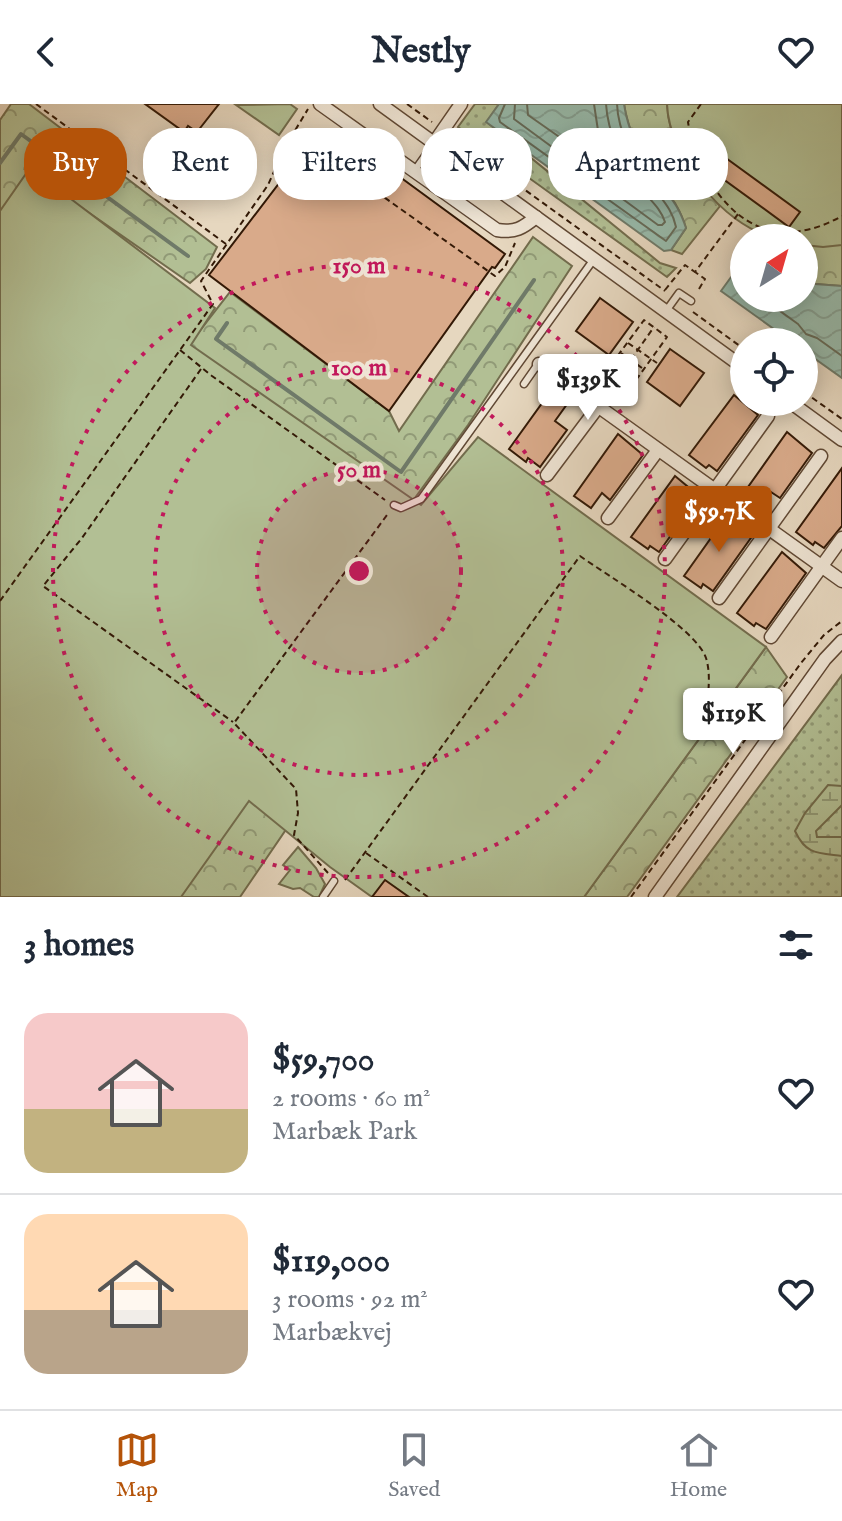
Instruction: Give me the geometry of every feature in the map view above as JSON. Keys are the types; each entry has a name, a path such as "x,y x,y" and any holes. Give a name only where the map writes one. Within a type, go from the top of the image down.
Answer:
{"street":[{"path":"320,104 497,230 511,232 536,217"},
{"path":"380,104 421,134"},
{"path":"444,128 461,104"},
{"path":"513,200 730,358"},
{"path":"539,364 842,581"},
{"path":"547,475 598,407"},
{"path":"665,559 768,416"},
{"path":"809,416 842,440"},
{"path":"608,518 658,450"},
{"path":"719,598 821,456"},
{"path":"771,637 842,538"},
{"path":"655,897 825,659 842,641"}],"lane":[{"path":"415,170 421,161"},
{"path":"394,505 401,508 421,499 594,259"},
{"path":"666,311 679,293 691,301"},
{"path":"524,384 539,364"},
{"path":"323,897 334,881"}],"path":[{"path":"36,104 227,244"},
{"path":"297,128 311,104"},
{"path":"407,104 440,128"},
{"path":"701,104 688,122 690,137 708,180 720,198 738,213 779,232 822,226 842,216"},
{"path":"0,601 213,304 201,281 273,175"},
{"path":"532,195 664,291 685,265 705,279 699,289"},
{"path":"388,200 495,276 505,267 513,252 517,230"},
{"path":"695,272 738,213"},
{"path":"675,299 730,339"},
{"path":"586,398 644,320 654,327 667,337 610,415"},
{"path":"625,368 654,327"},
{"path":"627,342 657,363"},
{"path":"180,350 394,505 234,723"},
{"path":"620,352 643,369"},
{"path":"614,361 637,378"},
{"path":"201,368 82,538 43,586 234,723 296,789 298,813 294,835 334,881 343,883 580,556 691,634 706,657 709,684 705,720"},
{"path":"597,372 603,376"},
{"path":"626,393 635,399"},
{"path":"818,402 842,419"},
{"path":"631,897 801,663 824,635 842,621"},
{"path":"365,852 428,897"}],"green space":[{"path":"11,104 29,104 61,128 24,128 24,186 0,219 0,120"},
{"path":"290,104 297,109 284,128 273,128 273,131 236,105"},
{"path":"475,104 499,104 487,122 494,128 458,127"},
{"path":"624,104 667,104 671,128 630,128"},
{"path":"667,104 842,104 842,245 818,246 818,224 744,224 735,218 715,200 728,200 728,128 671,128"},
{"path":"532,159 548,172 548,192 532,180"},
{"path":"24,177 24,200 72,200 215,308 191,345 421,505 478,437 766,647 584,897 372,897 249,801 181,897 0,897 0,211"},
{"path":"127,179 143,191 143,200 155,200 217,247 206,269 190,283 70,200 127,200"},
{"path":"560,200 583,200 660,263 676,268 667,277"},
{"path":"673,200 715,200 720,206 682,254 671,250 686,228"},
{"path":"533,237 572,266 468,425 412,502 188,346 230,292 389,411 399,431"},
{"path":"818,245 842,245 842,286 818,284"},
{"path":"766,647 787,677 627,897 584,897"},
{"path":"842,675 842,897 677,897"},
{"path":"268,771 287,828 240,897 178,897"},
{"path":"828,785 842,786 842,805 816,831 817,837 842,837 842,856 808,849 795,831"},
{"path":"298,847 325,884 319,897 300,888 279,884 290,870 283,865"}],"water":[{"path":"499,104 624,104 630,128 548,128 548,167 532,155 532,128 494,128 486,122"},
{"path":"594,200 672,200 686,228 671,250 664,251"},
{"path":"730,279 730,297 721,291"},
{"path":"818,284 842,286 842,378 818,361 818,328 773,328 750,312 818,312"}],"building":[{"path":"145,104 219,104 200,128 178,128"},
{"path":"728,160 800,212 791,224 785,224 728,183"},
{"path":"405,181 421,192 421,200 431,200 505,254 495,268 492,267 389,411 209,275 273,191 273,200 405,200"},
{"path":"600,298 633,322 609,355 576,331"},
{"path":"670,349 704,373 680,406 647,382"},
{"path":"553,388 570,400 555,421 567,430 540,467 528,458 526,462 509,449"},
{"path":"730,400 730,416 757,416 717,471 709,465 706,468 689,455"},
{"path":"787,432 812,453 780,498 771,492 760,507 743,494"},
{"path":"618,434 643,455 610,500 602,493 591,508 574,496"},
{"path":"842,468 842,526 824,548 815,542 813,545 796,532"},
{"path":"675,476 699,496 659,552 650,546 648,549 631,537"},
{"path":"728,514 753,535 713,591 703,584 701,588 684,576"},
{"path":"782,552 806,573 766,629 756,623 754,626 737,613"},
{"path":"385,880 409,897 372,897"}],"waterway":[{"path":"0,163 21,134 188,256"},
{"path":"227,323 216,339 401,472 534,280"}]}
